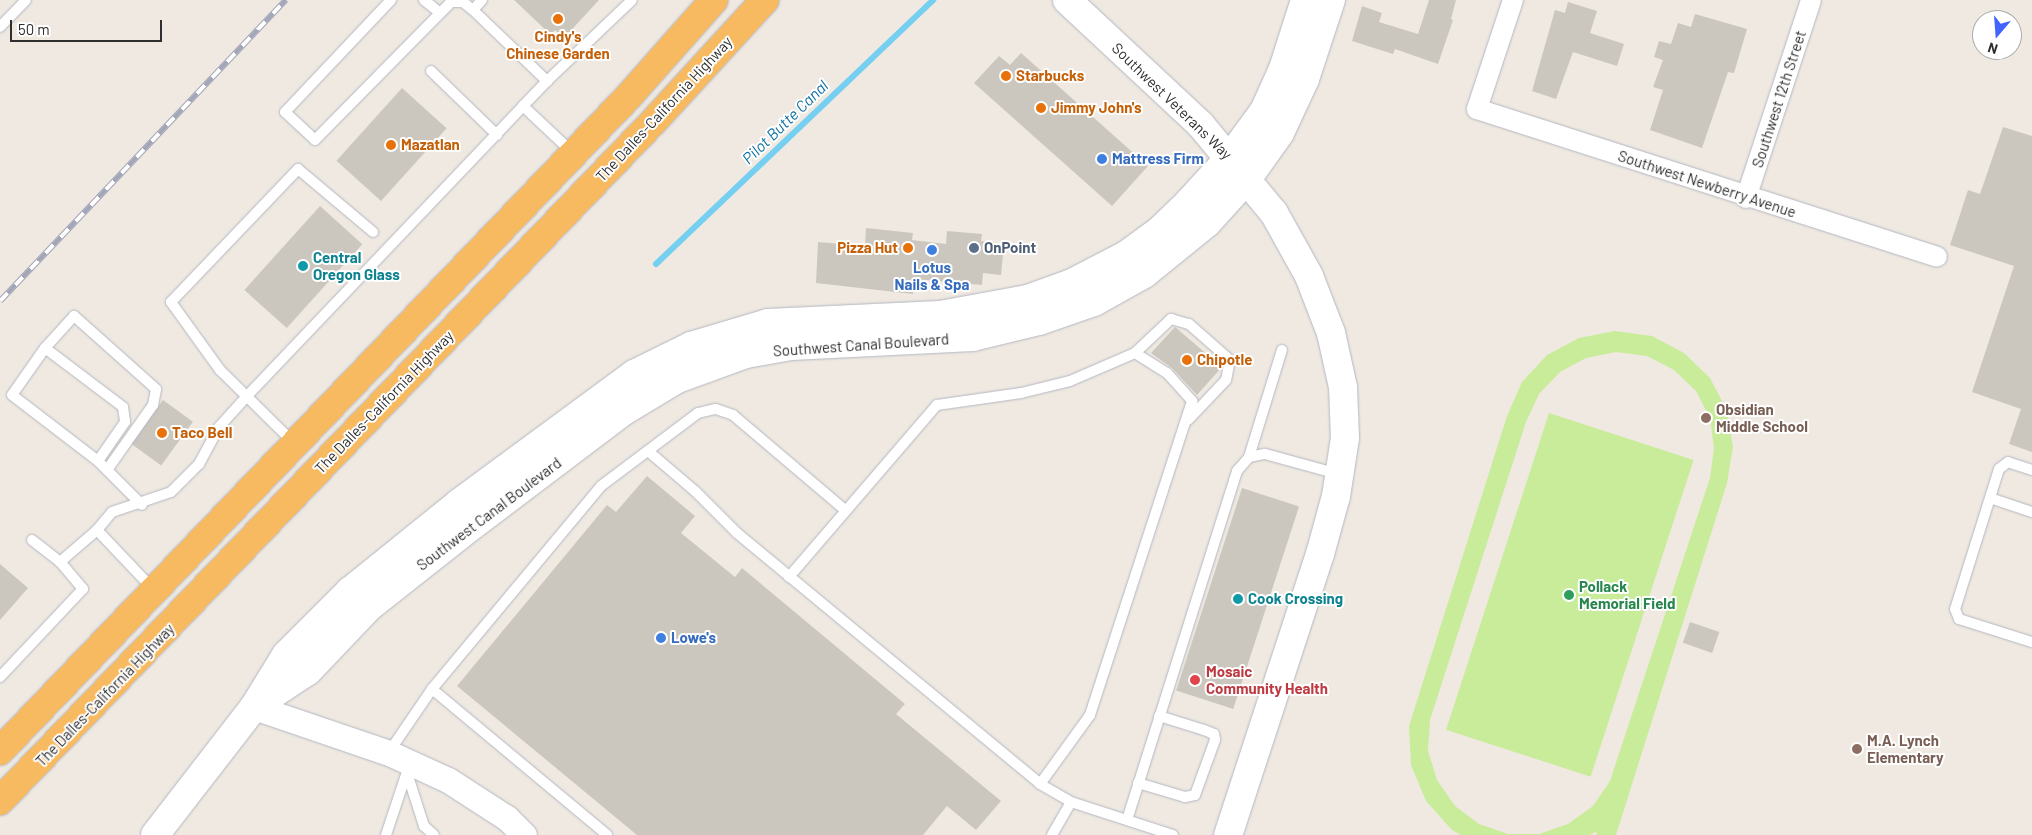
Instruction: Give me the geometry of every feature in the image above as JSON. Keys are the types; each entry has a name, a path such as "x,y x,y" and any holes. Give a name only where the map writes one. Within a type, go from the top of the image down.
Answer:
{"highway":[{"path":"0,751 155,591 294,442 573,153 714,0"},
{"name":"The Dalles-California Highway","path":"0,802 654,121 765,0"},
{"path":"291,499 304,458 304,450 294,442"}],"main road":[{"name":"Southwest Veterans Way","path":"1067,0 1200,124 1248,178 1294,245 1331,333 1343,387 1345,438 1339,474 1320,554 1228,835"},
{"name":"Southwest Canal Boulevard","path":"155,835 254,707 286,656 350,591 459,503 634,374 691,346 768,323 940,315 1028,299 1072,283 1126,255 1159,231 1230,157 1268,105 1305,0"},
{"name":"Southwest Canal Boulevard","path":"254,707 308,671 369,607 473,525 624,411 677,379 746,354 791,346 973,338 1039,321 1084,305 1144,274 1179,248 1207,223 1248,178 1280,133 1305,79 1331,0"}],"street":[{"name":"Southwest Newberry Avenue","path":"1513,0 1477,109 1746,198 1937,257"},
{"name":"Southwest 12th Street","path":"1746,198 1811,0"},
{"path":"254,707 448,780 507,818 524,835"}],"lane":[{"path":"0,27 26,0"},
{"path":"391,0 285,112 314,140 438,12 451,2 462,2 473,10 547,82"},
{"path":"424,0 438,12"},
{"path":"473,10 482,0"},
{"path":"60,562 96,530 112,512 142,504 171,492 199,464 219,427 247,396 523,106 632,0"},
{"path":"431,71 497,135"},
{"path":"523,106 573,153"},
{"path":"294,442 220,370 171,302 298,169 373,232"},
{"path":"107,470 153,405 156,389 74,316 45,348 12,395 98,461 107,470 142,504"},
{"path":"789,577 937,406 1021,393 1070,381 1135,353 1171,319 1189,324 1230,360 1226,380 1185,422"},
{"path":"45,348 123,407 125,422 98,461"},
{"path":"1127,820 1237,471 1249,457 1282,350"},
{"path":"1040,784 1090,715 1192,401 1167,374 1135,353"},
{"path":"386,835 402,763 432,689 601,486 698,413 716,409 733,415 846,511"},
{"path":"648,451 789,577 1040,784 1071,802 1173,835"},
{"path":"1249,457 1265,454 1339,474"},
{"path":"2032,470 2008,462 1999,469 1955,609 1959,619 2032,642"},
{"path":"1990,498 2032,512"},
{"path":"96,530 155,591"},
{"path":"0,677 83,589 60,562 32,540"},
{"path":"432,689 607,835"},
{"path":"1138,783 1185,797 1195,795 1215,740 1214,734 1159,716"},
{"path":"402,763 424,826 434,835"},
{"path":"1052,835 1071,802"}],"green space":[{"path":"1615,331 1652,336 1684,353 1710,378 1727,411 1733,447 1727,483 1616,835 1596,835 1597,831 1590,835 1461,835 1452,830 1426,801 1411,765 1409,726 1507,416 1522,382 1547,355 1579,338","holes":["1616,352 1647,356 1674,370 1696,391 1710,418 1714,448 1710,478 1610,781 1593,806 1568,824 1539,834 1508,834 1479,824 1455,806 1437,780 1428,751 1430,720 1526,422 1539,394 1560,372 1586,358"]},
{"name":"Pollack Memorial Field","path":"1549,413 1694,460 1591,777 1446,730"}],"building":[{"name":"Cindy's Chinese Garden","path":"514,0 599,0 564,38 555,30 551,35"},
{"path":"1429,0 1456,0 1451,19 1453,20 1438,64 1395,49 1393,54 1352,41 1362,6 1382,13 1379,22 1418,34"},
{"path":"1568,2 1597,11 1590,33 1624,44 1617,66 1573,52 1556,99 1532,91 1555,10 1565,13"},
{"path":"1695,14 1747,29 1734,73 1728,72 1702,148 1650,130 1663,90 1653,87 1663,60 1654,57 1659,41 1671,44 1678,23 1691,27"},
{"path":"1021,53 1148,166 1112,206 974,83 999,56 1010,65"},
{"name":"Mazatlan","path":"402,88 447,128 381,201 336,161"},
{"path":"2003,127 2032,136 2032,452 2009,444 2021,409 1972,392 2014,266 1950,245 1968,190 1980,194"},
{"name":"Central Oregon Glass","path":"320,206 362,244 287,328 244,290"},
{"path":"866,228 913,233 912,240 946,244 947,231 982,234 981,241 1004,244 1001,275 983,273 982,285 915,279 913,294 816,283 818,242 865,246"},
{"name":"Chipotle","path":"1175,327 1222,367 1197,395 1172,368 1151,353"},
{"name":"Taco Bell","path":"163,400 193,422 161,465 131,444"},
{"name":"Lowe's","path":"647,476 695,516 681,533 735,577 742,568 905,704 896,714 1001,801 976,830 947,806 923,835 637,835 457,686 607,505 616,512"},
{"name":"Cook Crossing","path":"1242,488 1299,507 1233,709 1176,691"},
{"path":"0,564 28,588 0,620"},
{"path":"1690,622 1719,632 1712,653 1683,643"}],"waterway":[{"name":"Pilot Butte Canal","path":"656,264 933,0"}],"railway":[{"path":"0,301 286,0"}],"place":[{"name":"Cindy's Chinese Garden","path":"558,19"},
{"name":"Starbucks","path":"1006,76"},
{"name":"Jimmy John's","path":"1041,108"},
{"name":"Mazatlan","path":"391,145"},
{"name":"Mattress Firm","path":"1102,159"},
{"name":"Pizza Hut","path":"908,248"},
{"name":"OnPoint","path":"974,248"},
{"name":"Lotus Nails & Spa","path":"932,250"},
{"name":"Central Oregon Glass","path":"303,266"},
{"name":"Chipotle","path":"1187,360"},
{"name":"Obsidian Middle School","path":"1706,418"},
{"name":"Taco Bell","path":"162,433"},
{"name":"Pollack Memorial Field","path":"1569,595"},
{"name":"Cook Crossing","path":"1238,599"},
{"name":"Lowe's","path":"661,638"},
{"name":"Mosaic Community Health","path":"1195,680"},
{"name":"M.A. Lynch Elementary","path":"1857,749"}]}
